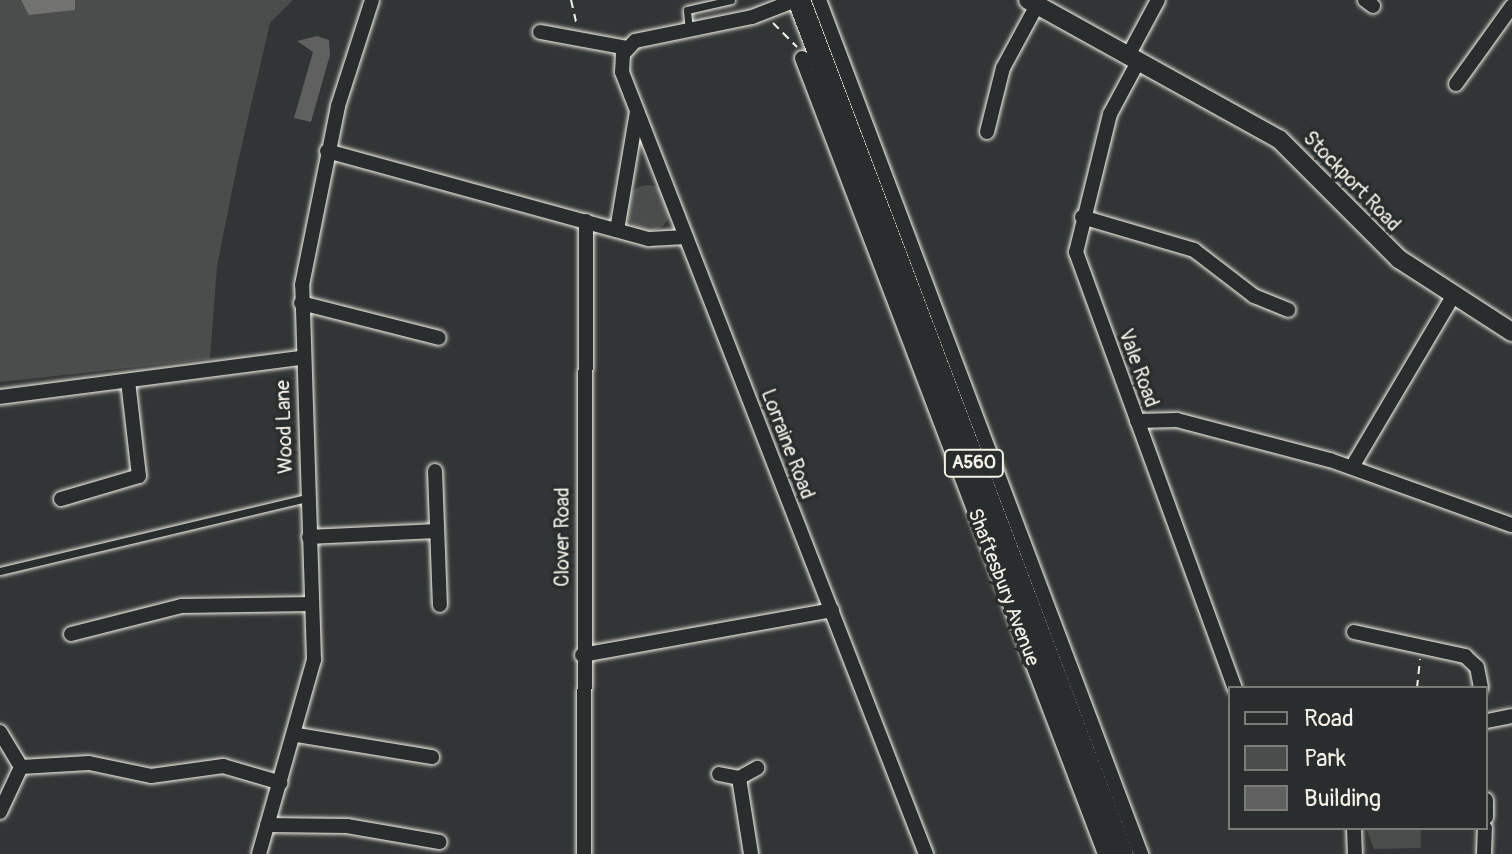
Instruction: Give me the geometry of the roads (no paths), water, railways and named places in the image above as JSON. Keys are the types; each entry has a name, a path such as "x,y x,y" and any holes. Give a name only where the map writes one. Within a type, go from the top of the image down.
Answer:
{"highway":[{"name":"Shaftesbury Avenue","path":"798,0 826,93 1108,792 1122,854"}],"main road":[{"name":"Stockport Road","path":"1033,2 1287,145 1375,238 1453,296 1512,332"}],"street":[{"name":"Wood Lane","path":"259,854 313,673 301,303 327,151 372,0"},
{"path":"540,32 627,48 762,7 798,0"},
{"name":"Shaftesbury Avenue","path":"819,0 817,57 1108,792 1141,854"},
{"name":"Vale Road","path":"1158,0 1110,114 1082,217 1076,252 1234,686"},
{"path":"987,132 1003,68 1033,2"},
{"path":"1456,84 1511,3"},
{"name":"Lorraine Road","path":"627,48 622,72 926,854"},
{"name":"Shaftesbury Avenue","path":"826,93 1105,854"},
{"path":"617,230 637,111"},
{"path":"327,151 660,241 686,237"},
{"path":"1082,217 1194,250 1254,296 1288,310"},
{"name":"Clover Road","path":"584,854 582,655 586,221"},
{"path":"1352,467 1453,296"},
{"path":"301,303 439,338"},
{"path":"0,397 302,358"},
{"path":"61,499 139,476 128,381"},
{"path":"1137,421 1177,420 1352,467 1512,525"},
{"path":"435,471 440,605"},
{"path":"309,537 436,531"},
{"path":"71,635 182,606 312,604"},
{"path":"582,655 832,610"},
{"path":"1352,632 1421,650 1469,657 1480,686"},
{"path":"1488,722 1512,716"},
{"path":"0,732 21,767"},
{"path":"297,735 432,757"},
{"path":"21,767 89,763 151,776 223,766 281,783"},
{"path":"0,812 21,767"},
{"path":"719,774 739,778 757,768"},
{"path":"739,778 751,854"},
{"path":"267,825 347,826 440,844"},
{"path":"1354,830 1355,854"},
{"path":"1484,854 1485,830"}],"lane":[{"path":"689,30 687,10 731,0"},
{"path":"0,571 233,511 306,498"}]}
